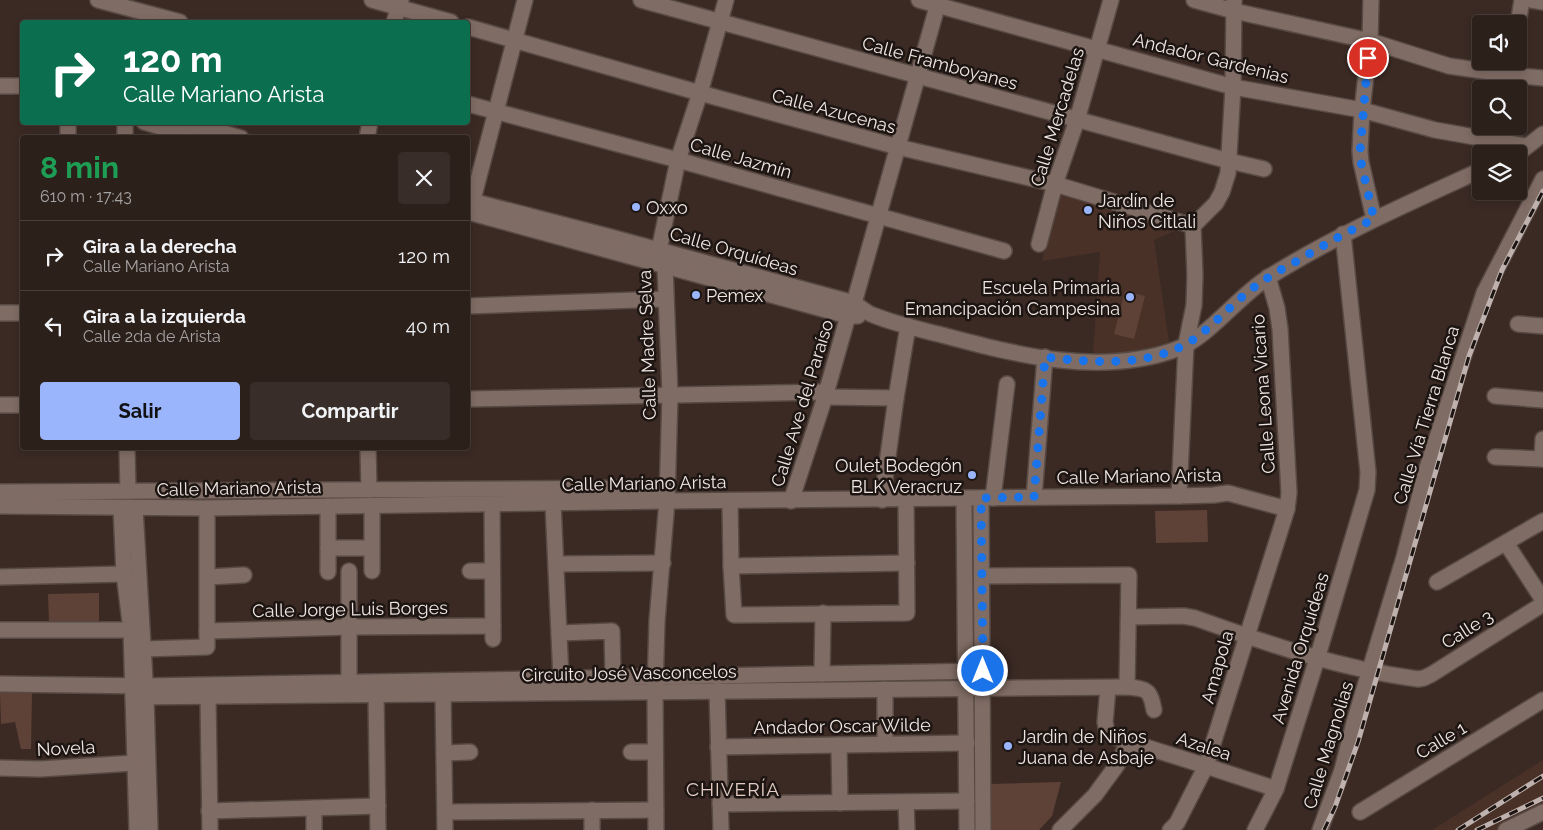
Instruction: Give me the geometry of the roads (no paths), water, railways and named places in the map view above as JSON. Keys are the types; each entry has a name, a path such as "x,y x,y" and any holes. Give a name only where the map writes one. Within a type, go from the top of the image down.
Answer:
{"street":[{"path":"98,0 151,12 174,20"},
{"path":"372,0 399,4 445,20"},
{"path":"470,204 525,0"},
{"name":"Calle Framboyanes","path":"641,0 1077,120 1264,169"},
{"name":"Calle Madre Selva","path":"656,830 655,683 657,621 667,494 670,395 665,266 659,250 678,160 700,94 726,0"},
{"name":"Andador Gardenias","path":"919,0 938,3 1233,86 1362,110 1500,145"},
{"name":"Calle Mercadelas","path":"1039,244 1055,184 1077,120 1111,0"},
{"path":"1194,0 1234,6 1370,41 1449,66 1472,67"},
{"path":"1371,0 1370,41 1362,110 1361,162 1374,219"},
{"path":"1520,15 1522,0"},
{"path":"1531,0 1543,2"},
{"name":"Calle Ave del Paraíso","path":"791,501 851,310 938,3"},
{"path":"395,20 399,4"},
{"path":"1179,496 1186,344 1194,305 1193,226 1216,203 1228,173 1233,86 1234,6"},
{"name":"Calle Azucenas","path":"470,28 700,94 898,147 1055,184 1193,226"},
{"path":"1518,70 1543,78"},
{"path":"0,86 20,86"},
{"path":"0,96 20,96"},
{"name":"Calle Jazmín","path":"470,105 678,160 1004,251"},
{"path":"154,125 188,135"},
{"path":"208,125 222,127 236,135"},
{"path":"1527,146 1543,134"},
{"name":"Calle Orquídeas","path":"606,242 665,266 872,315 980,345 1045,357 1088,362 1112,362 1151,356 1186,344 1268,277 1344,234 1472,174"},
{"name":"Calle Vía Tierra Blanca","path":"1370,671 1404,557 1426,472 1484,293 1543,179"},
{"name":"Calle Orquídeas","path":"470,208 606,242 659,250 851,310"},
{"name":"Avenida Orquídeas","path":"1255,830 1276,790 1367,490 1368,472 1344,234"},
{"name":"Calle Leona Vicario","path":"1268,277 1277,308 1280,329 1289,493 1287,509"},
{"path":"470,306 666,299"},
{"path":"0,313 20,313"},
{"path":"1518,324 1543,326"},
{"path":"882,500 908,326"},
{"path":"1034,497 1045,357"},
{"path":"983,830 982,576 987,498 1007,384"},
{"path":"470,399 670,395 825,395 896,398"},
{"path":"1495,396 1543,400"},
{"path":"0,405 20,405"},
{"path":"1495,457 1542,459 1543,439"},
{"path":"127,450 128,491"},
{"path":"368,450 369,490"},
{"name":"Calle Mariano Arista","path":"0,492 369,490 667,494 730,501 1179,496 1228,493 1287,509"},
{"name":"Calle Mariano Arista","path":"0,506 208,508 554,503 667,494"},
{"path":"964,498 967,830"},
{"path":"730,501 734,615 908,613 906,500"},
{"path":"554,503 561,678"},
{"path":"470,572 492,571 492,504"},
{"path":"328,506 328,572"},
{"path":"372,506 372,571"},
{"path":"128,508 124,574 139,691 150,830"},
{"path":"128,508 144,649 134,763 137,830"},
{"path":"144,649 207,647 208,508"},
{"name":"Amapola","path":"1170,830 1177,823 1206,766 1287,509"},
{"path":"1437,582 1543,521"},
{"path":"1506,543 1543,600"},
{"path":"328,548 372,548"},
{"path":"556,564 663,563"},
{"path":"731,566 907,564"},
{"path":"349,682 350,571"},
{"name":"Calle Jorge Luis Borges","path":"207,631 350,627 493,632 492,571"},
{"path":"0,577 124,574"},
{"path":"208,577 244,575"},
{"path":"982,576 1129,575 1126,687"},
{"name":"Calle 3","path":"1370,671 1409,678 1424,678 1543,604"},
{"path":"822,674 823,614"},
{"path":"1128,617 1183,616 1196,618 1317,659 1370,671"},
{"path":"0,630 131,630"},
{"path":"559,633 612,631 613,678"},
{"name":"Circuito José Vasconcelos","path":"139,691 208,696 443,693 822,674 983,671"},
{"name":"Calle Magnolias","path":"1320,830 1342,770 1370,671"},
{"name":"Circuito José Vasconcelos","path":"139,691 349,682 561,678 613,678 717,690 1126,687 1144,689 1152,696 1154,710"},
{"path":"0,684 139,691"},
{"name":"Azalea","path":"1108,688 1105,722 1107,732 1114,737 1276,790"},
{"path":"885,689 885,744"},
{"path":"717,690 721,830"},
{"path":"443,693 445,830"},
{"path":"376,694 378,830"},
{"path":"208,696 210,830"},
{"name":"Calle 1","path":"1360,812 1543,700"},
{"path":"1060,830 1095,795 1117,766 1129,742"},
{"name":"Andador Oscar Wilde","path":"718,747 967,743"},
{"path":"839,745 840,803"},
{"path":"444,753 470,752"},
{"path":"631,752 655,752"},
{"name":"Novela","path":"0,768 40,769 134,763"},
{"path":"906,802 906,830"},
{"path":"720,804 967,802"},
{"path":"209,811 378,806"},
{"path":"314,808 314,830"},
{"path":"592,810 592,830"},
{"path":"445,812 656,810"},
{"path":"1513,828 1543,812"}],"railway":[{"path":"1324,830 1335,807 1358,742 1469,356 1502,270 1543,191"},
{"path":"1458,830 1543,776"},
{"path":"1477,830 1543,798"}],"place":[{"name":"Oxxo","path":"636,207"},
{"name":"Jardín de Niños Citlali","path":"1088,210"},
{"name":"Pemex","path":"696,295"},
{"name":"Escuela Primaria Emancipación Campesina","path":"1130,297"},
{"name":"Oulet Bodegón BLK Veracruz","path":"972,475"},
{"name":"Jardin de Niños Juana de Asbaje","path":"1008,746"}],"district":[{"name":"CHIVERÍA","path":"733,789"}]}
